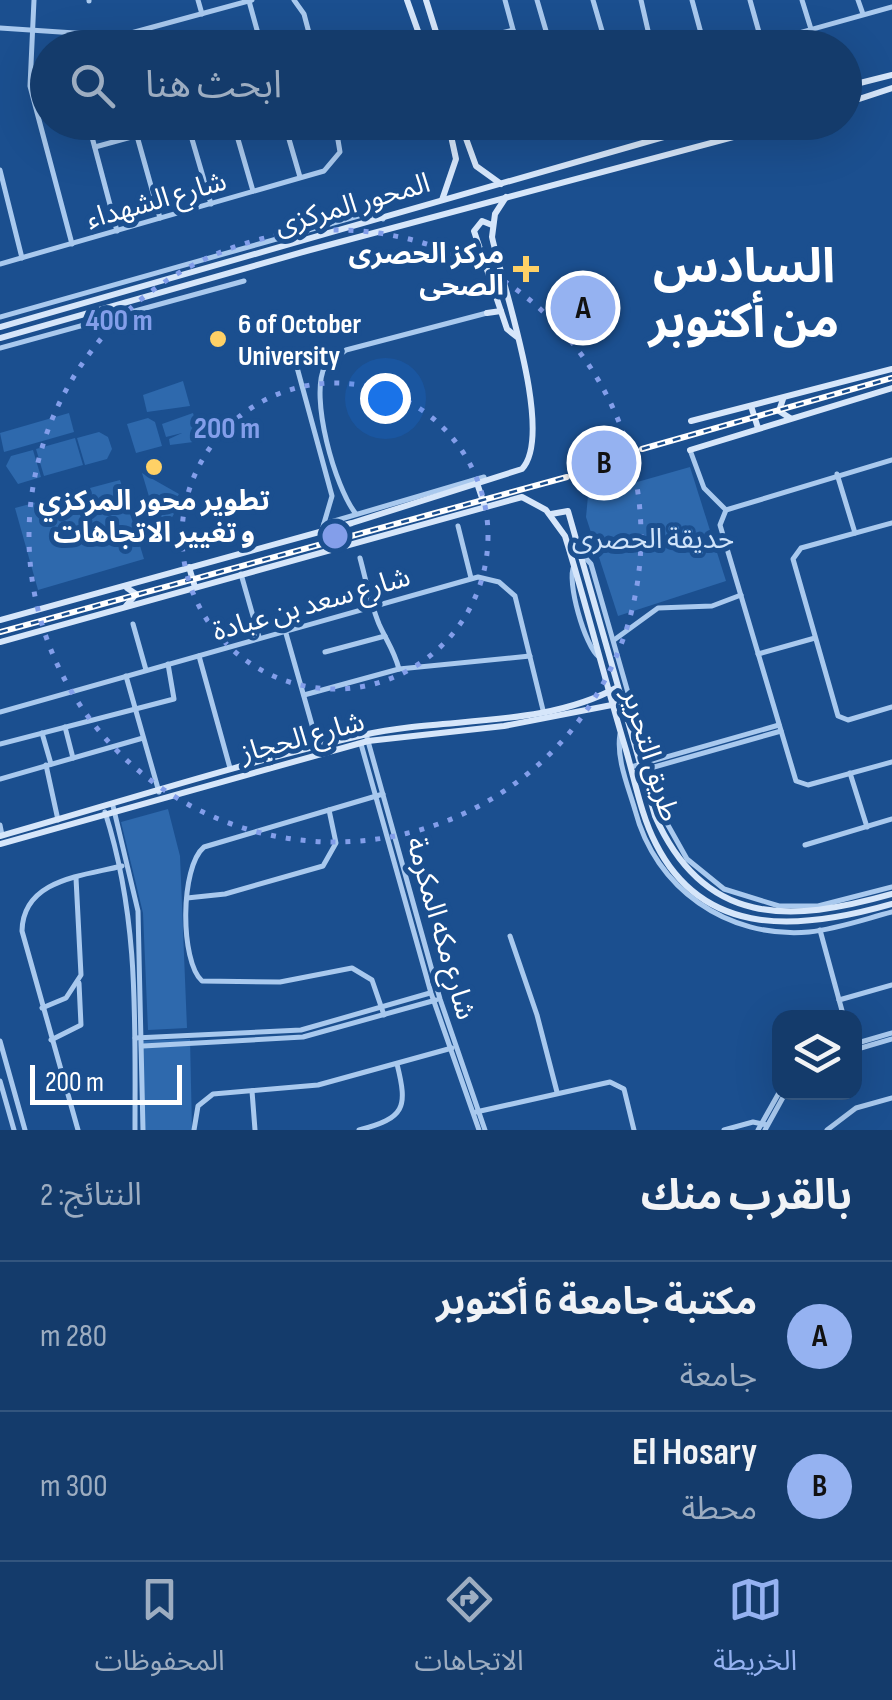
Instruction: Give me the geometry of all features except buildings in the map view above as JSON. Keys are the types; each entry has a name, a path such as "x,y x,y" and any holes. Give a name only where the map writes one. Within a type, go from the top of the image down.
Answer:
{"main road":[{"path":"407,0 418,30"},
{"path":"410,10 422,12 427,2"},
{"path":"427,2 436,30"},
{"path":"422,30 434,24"},
{"path":"862,82 892,75"},
{"path":"862,98 892,88"},
{"path":"442,200 456,159 452,140"},
{"path":"467,140 476,166 502,184"},
{"name":"المحور المركزى","path":"0,327 654,140"},
{"path":"0,338 714,140"},
{"path":"0,620 517,472 530,460 534,443 531,408 492,225 506,197"},
{"path":"492,225 482,221 474,231 509,332 517,336"},
{"path":"488,313 501,310"},
{"path":"691,421 892,369"},
{"path":"690,450 892,388"},
{"path":"784,398 779,410 790,418"},
{"path":"751,406 758,428"},
{"path":"478,486 485,507"},
{"path":"0,642 522,497 550,514"},
{"name":"طريق التحرير","path":"892,890 842,908 797,914 757,909 726,899 694,877 669,846 618,704 609,692 562,531 550,514 568,510 618,687 618,704 620,731 640,768 645,820 668,864 715,905 755,924 801,925 861,917 892,908"},
{"path":"189,568 195,588"},
{"path":"119,588 136,593 125,607"},
{"name":"شارع الحجاز","path":"1,838 58,820 110,811 158,792 318,746 544,710 618,687"},
{"name":"شارع الحجاز","path":"1,838 363,738 504,726 618,704"}],"street":[{"path":"32,30 34,0"},
{"path":"198,0 202,14"},
{"path":"148,30 250,0 258,30"},
{"path":"294,0 304,14 308,30"},
{"path":"506,0 513,30"},
{"path":"537,0 546,30"},
{"path":"593,0 602,30"},
{"path":"641,0 648,30"},
{"path":"692,0 700,30"},
{"path":"750,0 758,30"},
{"path":"802,0 811,29"},
{"path":"858,0 862,14"},
{"path":"808,30 892,7"},
{"path":"0,28 30,31"},
{"path":"44,140 72,244"},
{"path":"92,140 117,231"},
{"path":"94,147 121,140"},
{"path":"138,140 160,218"},
{"path":"192,140 211,204"},
{"path":"238,140 253,192"},
{"path":"289,140 300,178"},
{"name":"شارع الشهداء","path":"0,264 324,171 340,152 338,140"},
{"path":"0,170 22,258"},
{"path":"0,317 365,214 382,218"},
{"path":"0,348 244,281"},
{"path":"356,514 346,499 318,397 325,366 346,350 488,313"},
{"path":"294,360 332,496 323,528"},
{"path":"690,450 704,488 723,514 741,595 799,783 808,785 892,762"},
{"path":"723,514 837,474 892,460"},
{"path":"837,474 855,533"},
{"path":"323,528 356,514 484,476"},
{"path":"892,523 794,554 836,712 842,719 892,707"},
{"path":"458,526 472,578 492,579 515,596 544,710"},
{"path":"580,554 591,564 614,640 640,768 780,728"},
{"path":"360,558 372,607 392,642 399,669"},
{"path":"241,574 258,637"},
{"name":"شارع سعد بن عبادة","path":"0,712 472,578"},
{"path":"614,640 658,608 712,606 741,595"},
{"path":"133,624 146,670"},
{"path":"285,630 318,746"},
{"path":"325,652 386,636"},
{"path":"758,654 815,638"},
{"path":"199,656 230,771"},
{"path":"304,695 399,669 530,656"},
{"path":"0,744 175,698 168,664"},
{"path":"126,676 158,792"},
{"path":"65,727 73,758"},
{"path":"620,731 619,750 649,850 676,886 702,906 755,924 820,930 861,917"},
{"path":"42,733 58,820"},
{"path":"0,778 143,738"},
{"name":"شارع مكه المكرمة","path":"363,738 436,996 482,1130"},
{"path":"850,773 867,827"},
{"path":"380,795 204,847 188,869 187,898 191,966 202,981 280,982 352,968 372,980 383,1011"},
{"path":"187,898 225,894 323,866 336,843 329,810"},
{"path":"110,811 132,931 135,1130"},
{"path":"110,811 138,911 143,1130"},
{"path":"805,845 892,820"},
{"path":"0,826 1,838"},
{"path":"78,1130 22,931 23,917 44,888 122,866"},
{"path":"51,1040 81,1025 82,961 76,878"},
{"path":"820,930 842,1010"},
{"path":"510,936 537,1015 557,1092"},
{"path":"42,1008 66,998 79,982"},
{"path":"839,1000 892,985"},
{"path":"135,1038 143,1042 298,1038 436,996"},
{"path":"862,1045 892,1036"},
{"path":"0,1041 25,1130"},
{"path":"135,1047 143,1042"},
{"path":"194,1130 194,1114 208,1096 318,1085 452,1048"},
{"name":"شارع مكه المكرمة","path":"452,1048 482,1130"},
{"path":"358,1130 390,1120 401,1108 404,1093 397,1064"},
{"path":"0,1081 14,1130"},
{"path":"476,1112 557,1092 616,1083 626,1094 634,1130"},
{"path":"252,1091 255,1130"},
{"path":"827,1130 856,1108 892,1098"},
{"path":"724,1130 763,1127 778,1100"}],"green space":[{"path":"183,381 190,406 147,412 143,395"},
{"path":"69,413 74,432 4,452 0,433"},
{"path":"193,413 201,441 170,445 169,439 182,433 166,437 162,424"},
{"path":"148,418 155,422 162,446 136,453 127,424"},
{"path":"99,432 108,437 112,449 107,459 85,465 77,438"},
{"path":"75,438 83,465 44,476 36,449"},
{"path":"33,450 41,477 18,484 6,466 11,456"},
{"name":"حديقة الحصرى","path":"690,467 726,581 618,616 586,517 588,496"},
{"path":"142,473 179,494 176,499 181,501 164,532 159,530"},
{"path":"120,480 144,559 38,590 15,508"},
{"path":"168,809 180,856 187,1028 148,1030 143,913 121,822"},
{"path":"190,1039 192,1130 145,1130 138,1041"}],"railway":[{"path":"642,449 892,378"},
{"path":"0,632 567,477"}],"place":[{"name":"مركز الحصرى الصحى","path":"526,269"},
{"name":"مكتبة جامعة 6 أكتوبر","path":"583,308"},
{"name":"6 of October University","path":"218,339"},
{"name":"El Hosary","path":"604,463"},
{"name":"تطوير محور المركزي و تغيير الاتجاهات","path":"154,467"}],"district":[{"name":"السادس من أكتوبر","path":"744,292"}]}
